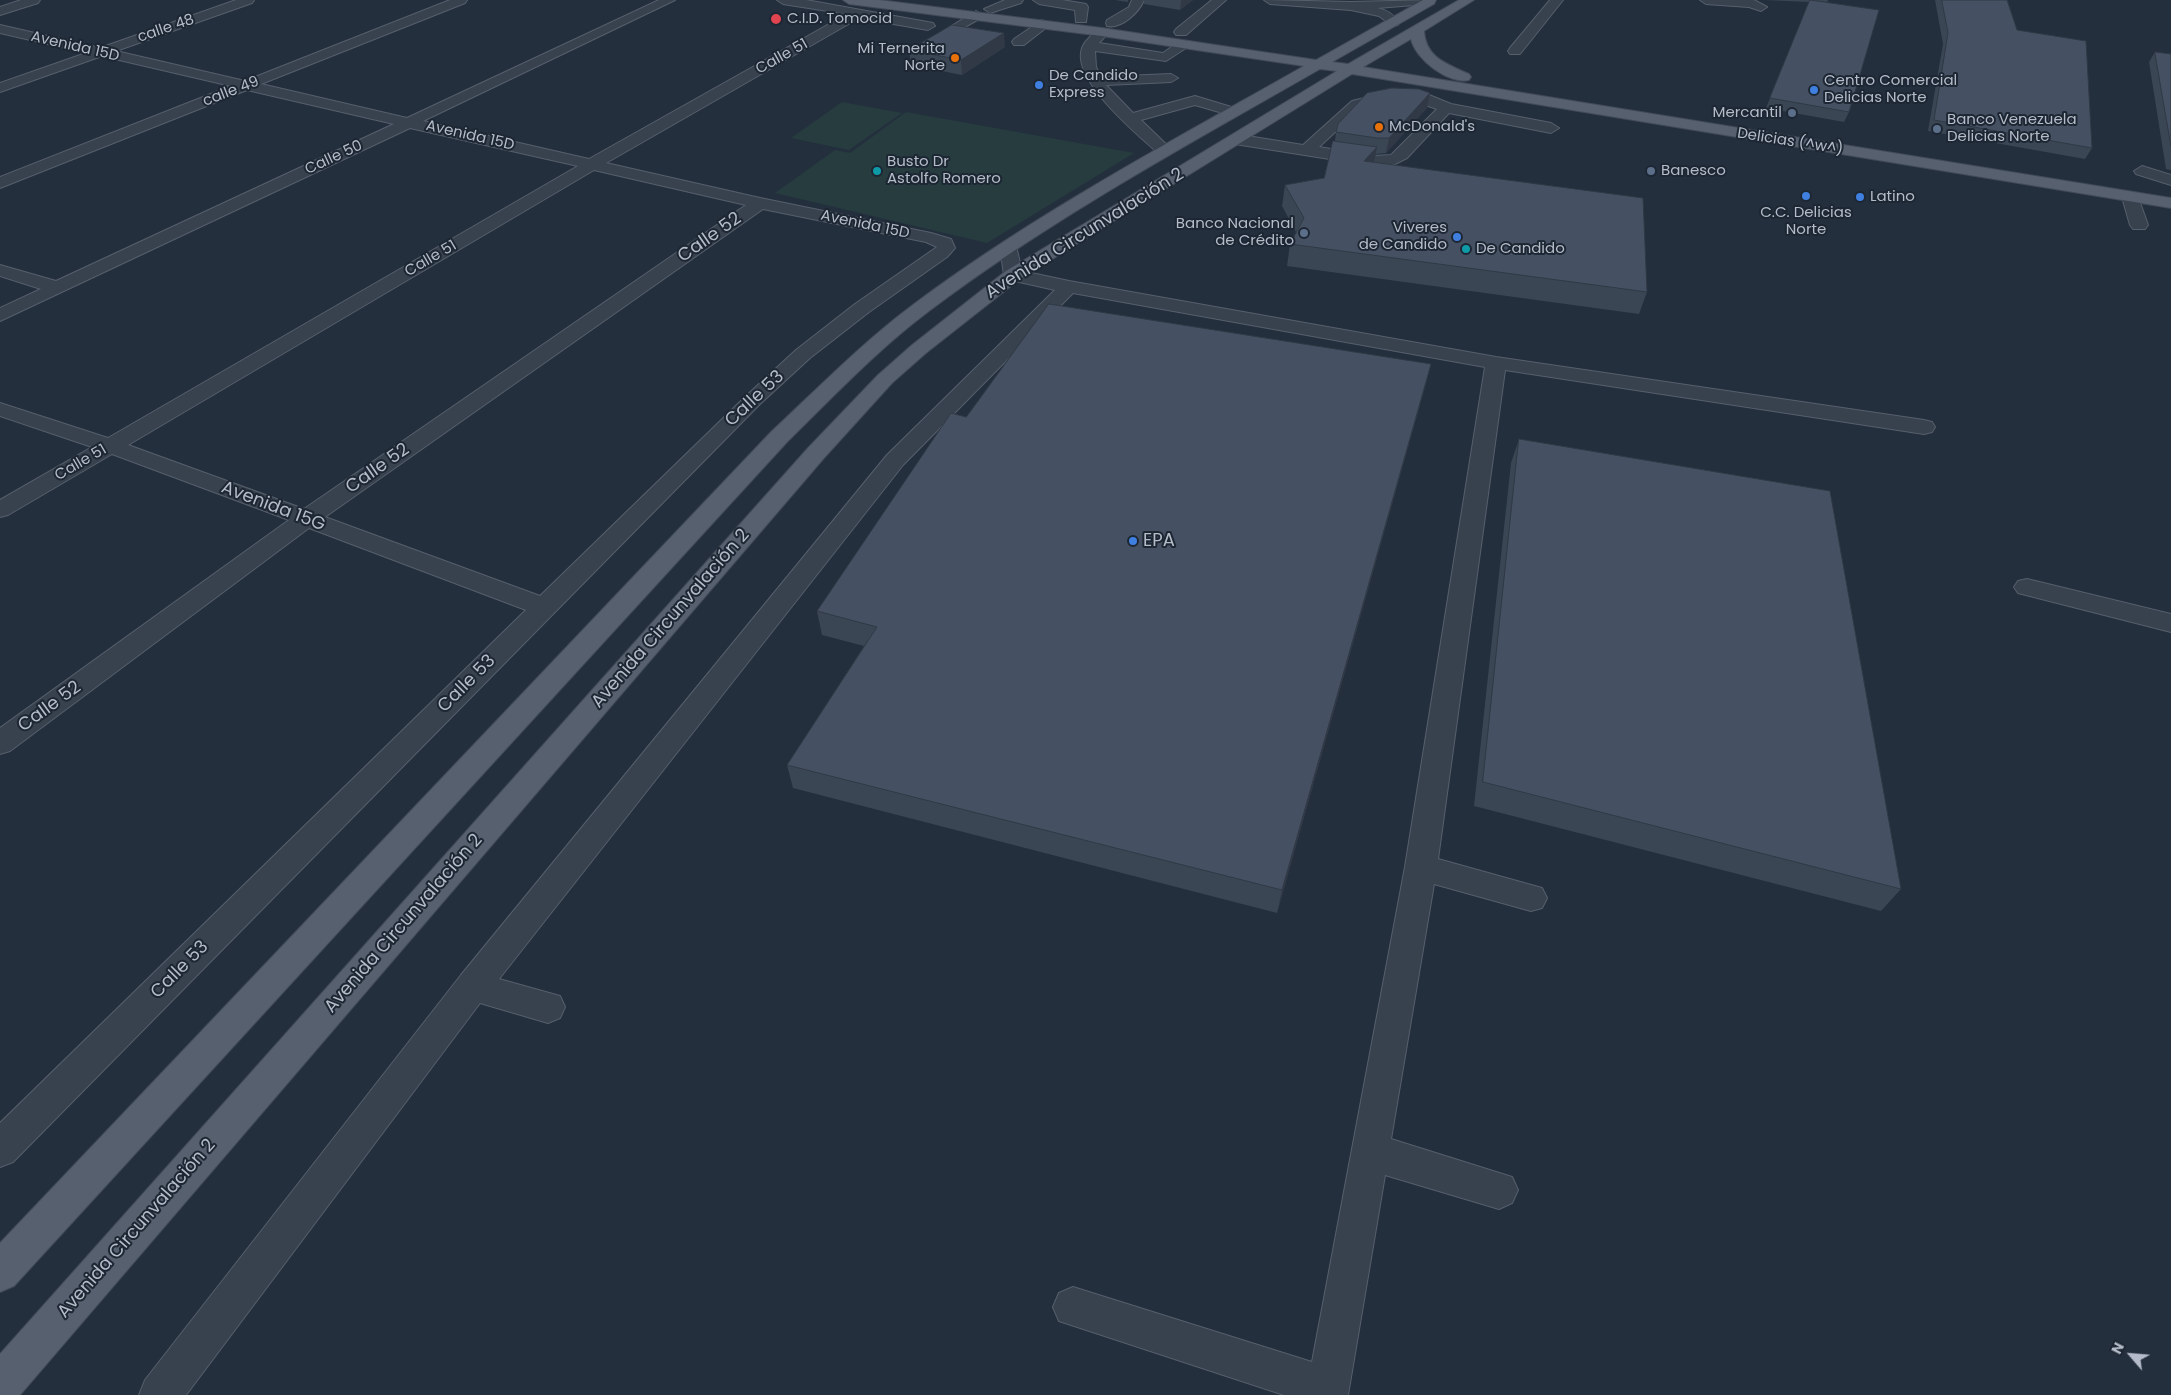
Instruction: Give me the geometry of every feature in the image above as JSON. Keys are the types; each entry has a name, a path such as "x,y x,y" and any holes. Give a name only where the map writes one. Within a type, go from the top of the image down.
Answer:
{"main road":[{"path":"923,0 964,2 990,8 1085,9 1107,28"},
{"name":"Avenida Circunvalación 2","path":"0,1386 858,407 919,349 1013,275 1246,113 1285,110 1342,67 1390,23 1432,0"},
{"name":"Avenida Circunvalación 2","path":"0,1272 805,410 864,355 921,308 1010,246 1165,151 1417,30 1468,0"},
{"path":"853,8 976,16 1042,24 1107,28 1183,38 1284,45"},
{"path":"1417,30 1417,42 1424,55 1436,64 1464,77"},
{"path":"1183,38 1237,58 1253,69"},
{"path":"1267,45 1342,67"},
{"path":"1212,48 1342,67"},
{"name":"Delicias (^w^)","path":"1342,67 1464,77 1723,114 2171,194"},
{"name":"Delicias (^w^)","path":"1342,67 1546,102 2171,203"}],"street":[{"path":"0,11 34,0"},
{"name":"calle 48","path":"0,88 248,0"},
{"name":"calle 49","path":"0,183 462,0"},
{"name":"Calle 50","path":"0,315 669,0"},
{"path":"783,0 853,8 928,26"},
{"path":"990,8 1017,0"},
{"path":"1039,0 1085,9"},
{"path":"1138,0 1134,9 1107,28 1089,46 1086,55 1088,65 1110,98 1165,151"},
{"path":"1220,0 1166,57 1166,68 1171,78 1184,94 1195,100 1246,113 1310,147 1374,161 1395,159 1446,108"},
{"path":"1270,0 1351,6 1383,13 1390,23"},
{"path":"1351,6 1426,0"},
{"path":"1514,51 1558,0"},
{"path":"1706,0 1751,3 1761,6"},
{"name":"Calle 51","path":"0,510 592,164 853,8"},
{"path":"952,30 976,16"},
{"path":"1019,42 1042,24"},
{"name":"Avenida 15D","path":"0,29 760,202 940,241"},
{"path":"1089,46 1166,57"},
{"path":"1097,81 1171,78"},
{"path":"1310,147 1361,102 1411,97 1438,102 1446,108 1551,128"},
{"path":"1130,118 1195,100"},
{"path":"1528,123 1546,102"},
{"path":"2142,171 2171,180"},
{"path":"2130,197 2139,225"},
{"name":"Calle 52","path":"0,743 306,519 760,202"},
{"name":"Calle 53","path":"0,1149 753,400 804,354 862,308 941,253 946,248 945,243 940,241"},
{"path":"1010,246 1013,275 1069,287 1496,362 1924,427"},
{"path":"0,270 58,288"},
{"path":"160,1395 473,986 895,460 974,379 1069,287"},
{"path":"1073,1307 1327,1392 1421,867 1496,362"},
{"name":"Avenida 15G","path":"0,409 111,446 545,608"},
{"path":"2027,587 2171,623"},
{"path":"1421,867 1531,898"},
{"path":"473,986 514,999 548,1006"},
{"path":"1371,1152 1498,1190"}],"green space":[{"path":"842,102 902,113 849,150 791,138"},
{"path":"906,112 1134,153 987,243 775,193 835,150 850,153"}],"building":[{"path":"1810,0 1879,10 1849,112 1770,98"},
{"path":"1942,0 2007,0 2017,30 2086,41 2092,148 1934,120 1948,33"},
{"path":"952,25 1004,33 961,60 909,50"},
{"path":"2155,52 2171,54 2171,146"},
{"path":"1392,88 1419,89 1430,93 1389,138 1336,132 1338,124 1367,93"},
{"name":"De Candido","path":"1333,141 1377,147 1364,161 1643,198 1647,292 1290,244 1304,218 1285,185 1324,178"},
{"name":"EPA","path":"1049,304 1431,364 1282,890 787,765 877,627 817,611 951,413 966,417"},
{"path":"1519,439 1830,491 1901,889 1483,782"}],"place":[{"name":"C.I.D. Tomocid","path":"776,19"},
{"name":"Mi Ternerita Norte","path":"955,58"},
{"name":"De Candido Express","path":"1039,85"},
{"name":"Centro Comercial Delicias Norte","path":"1814,90"},
{"name":"Mercantil","path":"1792,113"},
{"name":"McDonald's","path":"1379,127"},
{"name":"Banco Venezuela Delicias Norte","path":"1937,129"},
{"name":"Busto Dr Astolfo Romero","path":"877,171"},
{"name":"Banesco","path":"1651,171"},
{"name":"C.C. Delicias Norte","path":"1806,196"},
{"name":"Latino","path":"1860,197"},
{"name":"Banco Nacional de Crédito","path":"1304,233"},
{"name":"Viveres de Candido","path":"1457,237"},
{"name":"De Candido","path":"1466,249"},
{"name":"EPA","path":"1133,541"}]}
